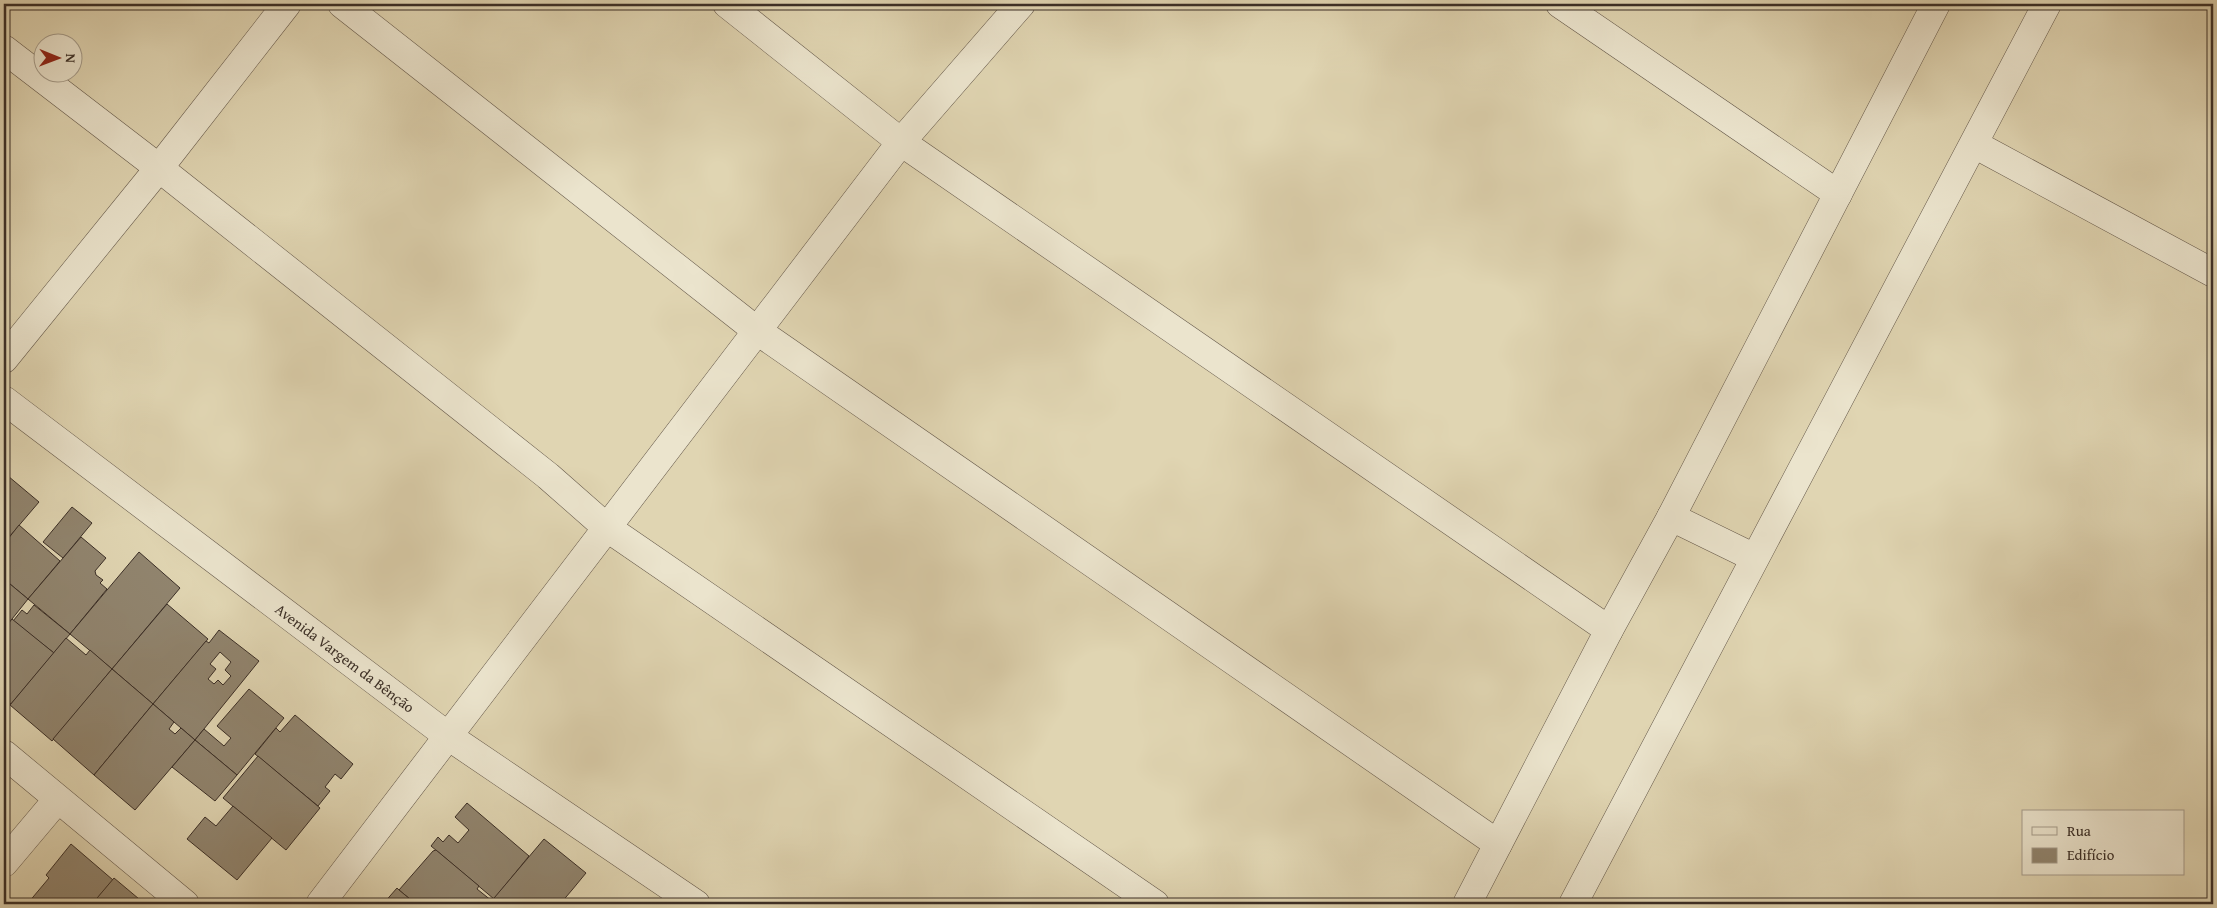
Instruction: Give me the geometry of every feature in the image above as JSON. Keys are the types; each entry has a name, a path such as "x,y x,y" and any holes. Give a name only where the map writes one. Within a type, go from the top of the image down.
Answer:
{"street":[{"path":"4,359 159,168 287,4"},
{"path":"342,4 756,330 1498,844"},
{"path":"727,4 901,142 1609,630"},
{"path":"320,904 901,142 1020,4"},
{"path":"1560,4 1838,194"},
{"path":"1467,904 1609,630 1671,518 1936,4"},
{"path":"1572,904 2047,4"},
{"path":"4,49 159,168 548,476 606,527 1155,904"},
{"path":"1974,144 2213,272"},
{"name":"Avenida Vargem da Bênção","path":"4,400 448,736 696,904"},
{"path":"1671,518 1753,558"},
{"path":"4,754 185,904"},
{"path":"4,863 58,800"}],"building":[{"path":"8,476 39,502 4,543 4,481"},
{"path":"72,507 92,523 63,558 43,542"},
{"path":"19,525 60,561 28,599 4,579 4,544"},
{"path":"81,537 106,558 95,571 96,575 103,580 100,583 107,589 70,634 28,599"},
{"path":"139,552 180,588 112,669 70,634"},
{"path":"4,579 28,599 4,629"},
{"path":"167,604 208,639 153,704 112,669"},
{"path":"34,605 70,634 54,653 13,621 22,610 27,614"},
{"path":"12,619 54,653 11,704 4,698 4,629"},
{"path":"219,630 259,661 195,740 153,704 206,641 209,643","holes":["220,652 231,662 225,670 231,676 223,685 218,680 214,684 208,679 216,669 210,664"]},
{"path":"66,638 86,655 90,650 112,669 52,741 10,705"},
{"path":"112,669 153,704 94,775 53,739"},
{"path":"249,689 284,718 237,775 195,740 204,729 224,746 231,738 217,726"},
{"path":"153,704 174,722 169,729 175,734 181,728 195,740 135,810 94,775"},
{"path":"295,715 353,764 341,779 335,774 325,787 330,791 318,806 255,754 276,728 280,732"},
{"path":"195,740 237,775 215,801 172,767"},
{"path":"258,756 320,808 286,850 223,798"},
{"path":"467,803 529,856 494,899 431,846 438,837 443,842 449,835 458,843 469,830 455,817"},
{"path":"233,806 272,838 237,880 187,839 205,817 216,826"},
{"path":"544,839 586,873 572,890 560,904 489,904"},
{"path":"71,844 113,880 92,904 29,904 49,878 46,875"},
{"path":"436,850 479,886 477,889 492,901 489,904 416,904 399,890 433,851"},
{"path":"114,878 145,904 92,904"},
{"path":"397,888 399,890 416,904 383,904"}]}
